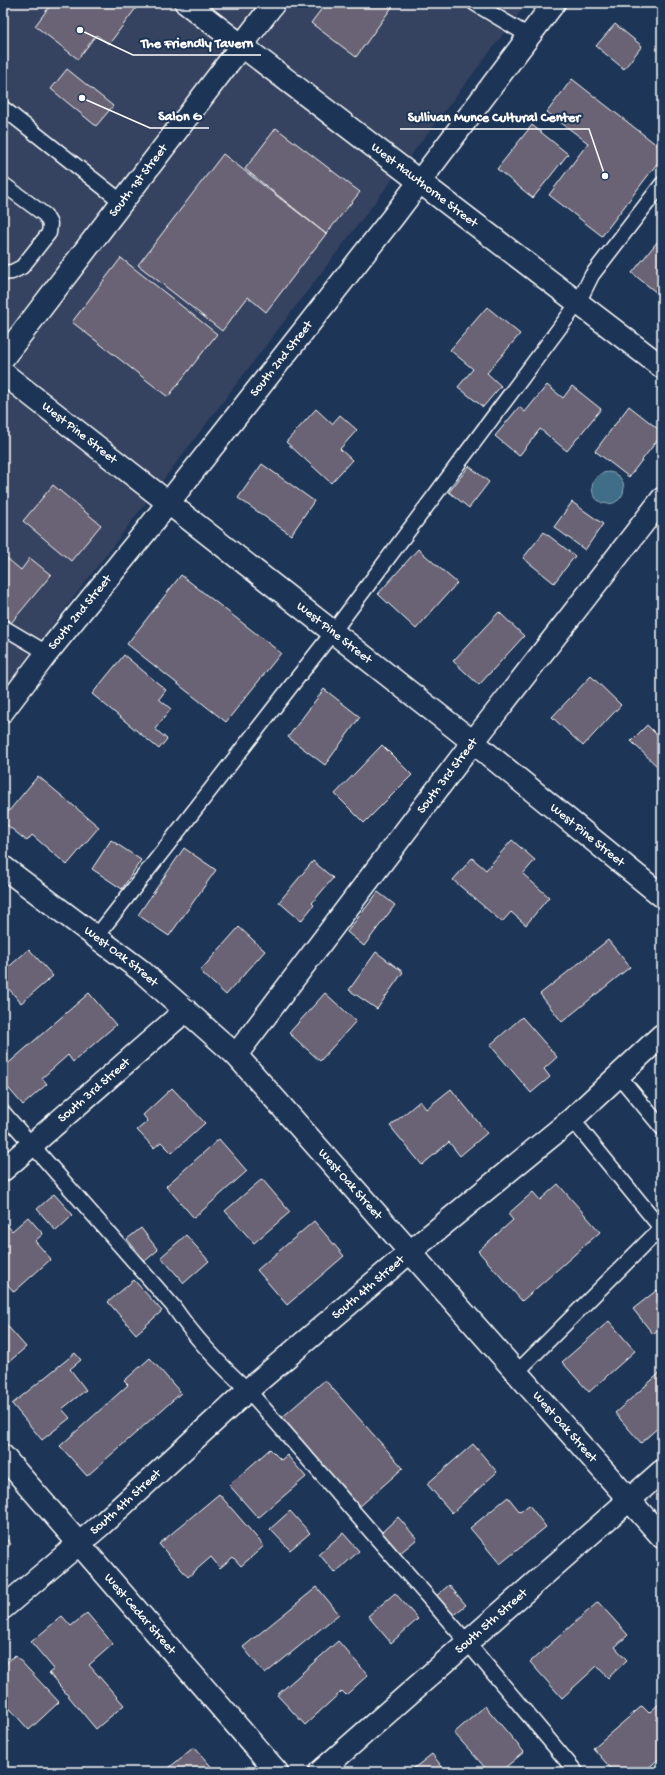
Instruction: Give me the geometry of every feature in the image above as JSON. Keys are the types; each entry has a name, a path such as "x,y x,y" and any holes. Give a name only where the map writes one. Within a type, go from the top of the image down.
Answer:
{"street":[{"name":"West Hawthorne Street","path":"186,3 662,367"},
{"name":"South 1st Street","path":"3,358 274,3"},
{"name":"South 2nd Street","path":"3,711 47,653 168,503 420,183 554,3"},
{"name":"West Pine Street","path":"3,373 473,742 662,896"},
{"name":"South 3rd Street","path":"236,1055 473,742 662,499"},
{"name":"West Oak Street","path":"3,867 140,970 236,1055 662,1537"},
{"name":"South 3rd Street","path":"3,1170 186,1010"},
{"name":"South 4th Street","path":"3,1608 78,1544 248,1390 410,1251 572,1120 662,1036"},
{"name":"West Cedar Street","path":"3,1456 277,1772"},
{"name":"South 5th Street","path":"320,1772 662,1471"}],"lane":[{"path":"474,3 529,36"},
{"path":"3,108 122,202"},
{"path":"3,184 45,215 50,224 48,233 22,267 12,272 3,273"},
{"path":"96,937 333,632 578,303 592,276 662,184"},
{"path":"3,628 47,653"},
{"path":"619,1076 662,1128"},
{"path":"3,1112 173,1306 188,1329 222,1367 248,1390 467,1642 576,1772"},
{"path":"516,1373 661,1228 572,1120"}],"shaded area":[{"path":"3,3 527,3 3,690"},
{"path":"605,472 611,472 621,479 624,488 623,494 617,501 611,504 605,504 595,497 592,491 592,485 599,475"}],"building":[{"path":"52,3 128,3 136,8 109,44 96,35 78,59 35,26"},
{"path":"326,3 395,3 356,57 311,23"},
{"path":"615,24 642,46 624,69 596,46"},
{"path":"67,69 113,106 96,126 51,89"},
{"path":"572,79 662,149 662,157 602,236 549,195 588,143 547,112"},
{"path":"532,125 568,154 533,198 497,169"},
{"path":"276,128 360,192 326,234 245,169"},
{"path":"223,154 326,234 266,312 248,297 222,331 138,265"},
{"path":"662,236 662,297 632,273"},
{"path":"121,258 217,334 168,397 72,322"},
{"path":"487,307 520,334 487,373 501,386 483,407 458,387 473,369 450,350"},
{"path":"547,385 563,398 572,386 601,409 567,451 540,429 519,456 495,436 519,407 525,412"},
{"path":"629,406 662,432 662,434 629,477 595,451"},
{"path":"316,409 332,424 340,415 357,430 340,449 352,460 331,483 286,442"},
{"path":"262,464 314,501 291,535 238,498"},
{"path":"469,466 489,482 469,508 449,492"},
{"path":"53,485 101,525 71,561 23,521"},
{"path":"572,502 603,524 585,550 554,527"},
{"path":"544,532 575,556 554,583 523,558"},
{"path":"418,549 457,583 416,629 378,594"},
{"path":"3,555 21,570 30,558 51,575 11,623 3,616"},
{"path":"181,575 281,653 226,722 127,644"},
{"path":"499,612 524,636 479,685 453,661"},
{"path":"124,655 166,690 159,699 171,709 155,729 167,739 159,749 92,694"},
{"path":"591,676 621,705 583,746 552,717"},
{"path":"324,689 360,717 325,765 288,737"},
{"path":"647,725 658,736 662,731 662,771 631,741"},
{"path":"382,745 412,775 364,823 335,794"},
{"path":"38,776 99,827 67,865 32,835 27,841 3,822 3,818"},
{"path":"111,840 141,860 122,889 92,869"},
{"path":"512,840 535,860 523,874 549,897 526,925 511,912 502,922 453,880 472,858 486,870"},
{"path":"184,848 216,870 169,936 138,915"},
{"path":"313,861 333,878 312,903 314,905 301,921 279,902"},
{"path":"378,892 395,905 364,946 347,932"},
{"path":"239,927 265,951 226,995 200,971"},
{"path":"608,940 630,967 562,1022 540,994"},
{"path":"29,949 53,976 21,1003 3,982 3,972"},
{"path":"376,952 403,972 377,1009 349,990"},
{"path":"89,993 116,1025 73,1062 68,1055 42,1078 47,1084 23,1105 3,1082 3,1068"},
{"path":"325,993 356,1021 320,1061 289,1033"},
{"path":"522,1017 557,1057 544,1069 550,1077 531,1093 490,1045"},
{"path":"172,1088 205,1123 172,1153 161,1142 154,1148 137,1130 148,1121 143,1115"},
{"path":"451,1089 487,1133 460,1156 449,1142 422,1165 390,1126 420,1101 426,1109"},
{"path":"219,1139 247,1171 194,1218 166,1186"},
{"path":"262,1179 290,1212 254,1243 225,1211"},
{"path":"558,1184 600,1232 522,1301 478,1251 513,1220 508,1214 533,1192 540,1200"},
{"path":"54,1194 73,1215 56,1231 37,1209"},
{"path":"28,1217 43,1234 35,1241 51,1259 14,1292 3,1279 3,1220 12,1231"},
{"path":"314,1221 344,1256 287,1305 257,1270"},
{"path":"141,1228 158,1250 145,1261 127,1239"},
{"path":"186,1235 209,1261 184,1283 161,1257"},
{"path":"134,1280 162,1311 136,1334 108,1302"},
{"path":"657,1290 662,1295 662,1326 653,1334 633,1309"},
{"path":"3,1321 26,1347 3,1367"},
{"path":"609,1321 635,1351 589,1392 562,1362"},
{"path":"75,1353 81,1360 70,1369 86,1390 62,1409 70,1418 42,1440 12,1404"},
{"path":"150,1358 181,1393 87,1476 60,1446 128,1385 124,1381"},
{"path":"662,1371 662,1424 641,1443 615,1413"},
{"path":"325,1380 403,1468 357,1509 279,1420"},
{"path":"473,1444 497,1472 452,1513 427,1484"},
{"path":"270,1449 281,1460 287,1455 306,1477 258,1518 229,1485"},
{"path":"219,1494 264,1546 241,1566 233,1557 220,1568 211,1557 188,1577 159,1544"},
{"path":"508,1497 520,1512 529,1505 546,1527 500,1564 470,1528"},
{"path":"290,1511 310,1533 290,1550 270,1529"},
{"path":"398,1517 417,1539 399,1554 381,1533"},
{"path":"343,1533 359,1551 335,1573 319,1554"},
{"path":"3,1535 11,1544 3,1551"},
{"path":"449,1585 466,1605 451,1617 434,1598"},
{"path":"317,1587 339,1614 265,1674 243,1647"},
{"path":"395,1593 418,1619 391,1643 368,1616"},
{"path":"598,1602 628,1635 615,1647 627,1660 608,1678 597,1666 562,1698 530,1662"},
{"path":"87,1613 113,1644 89,1665 124,1705 96,1729 49,1673 54,1669 31,1642 62,1616 71,1626"},
{"path":"338,1641 368,1675 346,1695 342,1691 305,1725 277,1695"},
{"path":"15,1655 59,1702 29,1730 3,1701 3,1666"},
{"path":"662,1701 662,1756 644,1772 614,1772 593,1748 642,1706 649,1713"},
{"path":"485,1706 524,1752 500,1772 489,1772 454,1733"},
{"path":"194,1747 216,1772 164,1772"},
{"path":"432,1754 446,1772 409,1772"}],"place":[{"name":"The Friendly Tavern","path":"80,30"},
{"name":"Salon G","path":"82,98"},
{"name":"Sullivan Munce Cultural Center","path":"605,176"}]}
